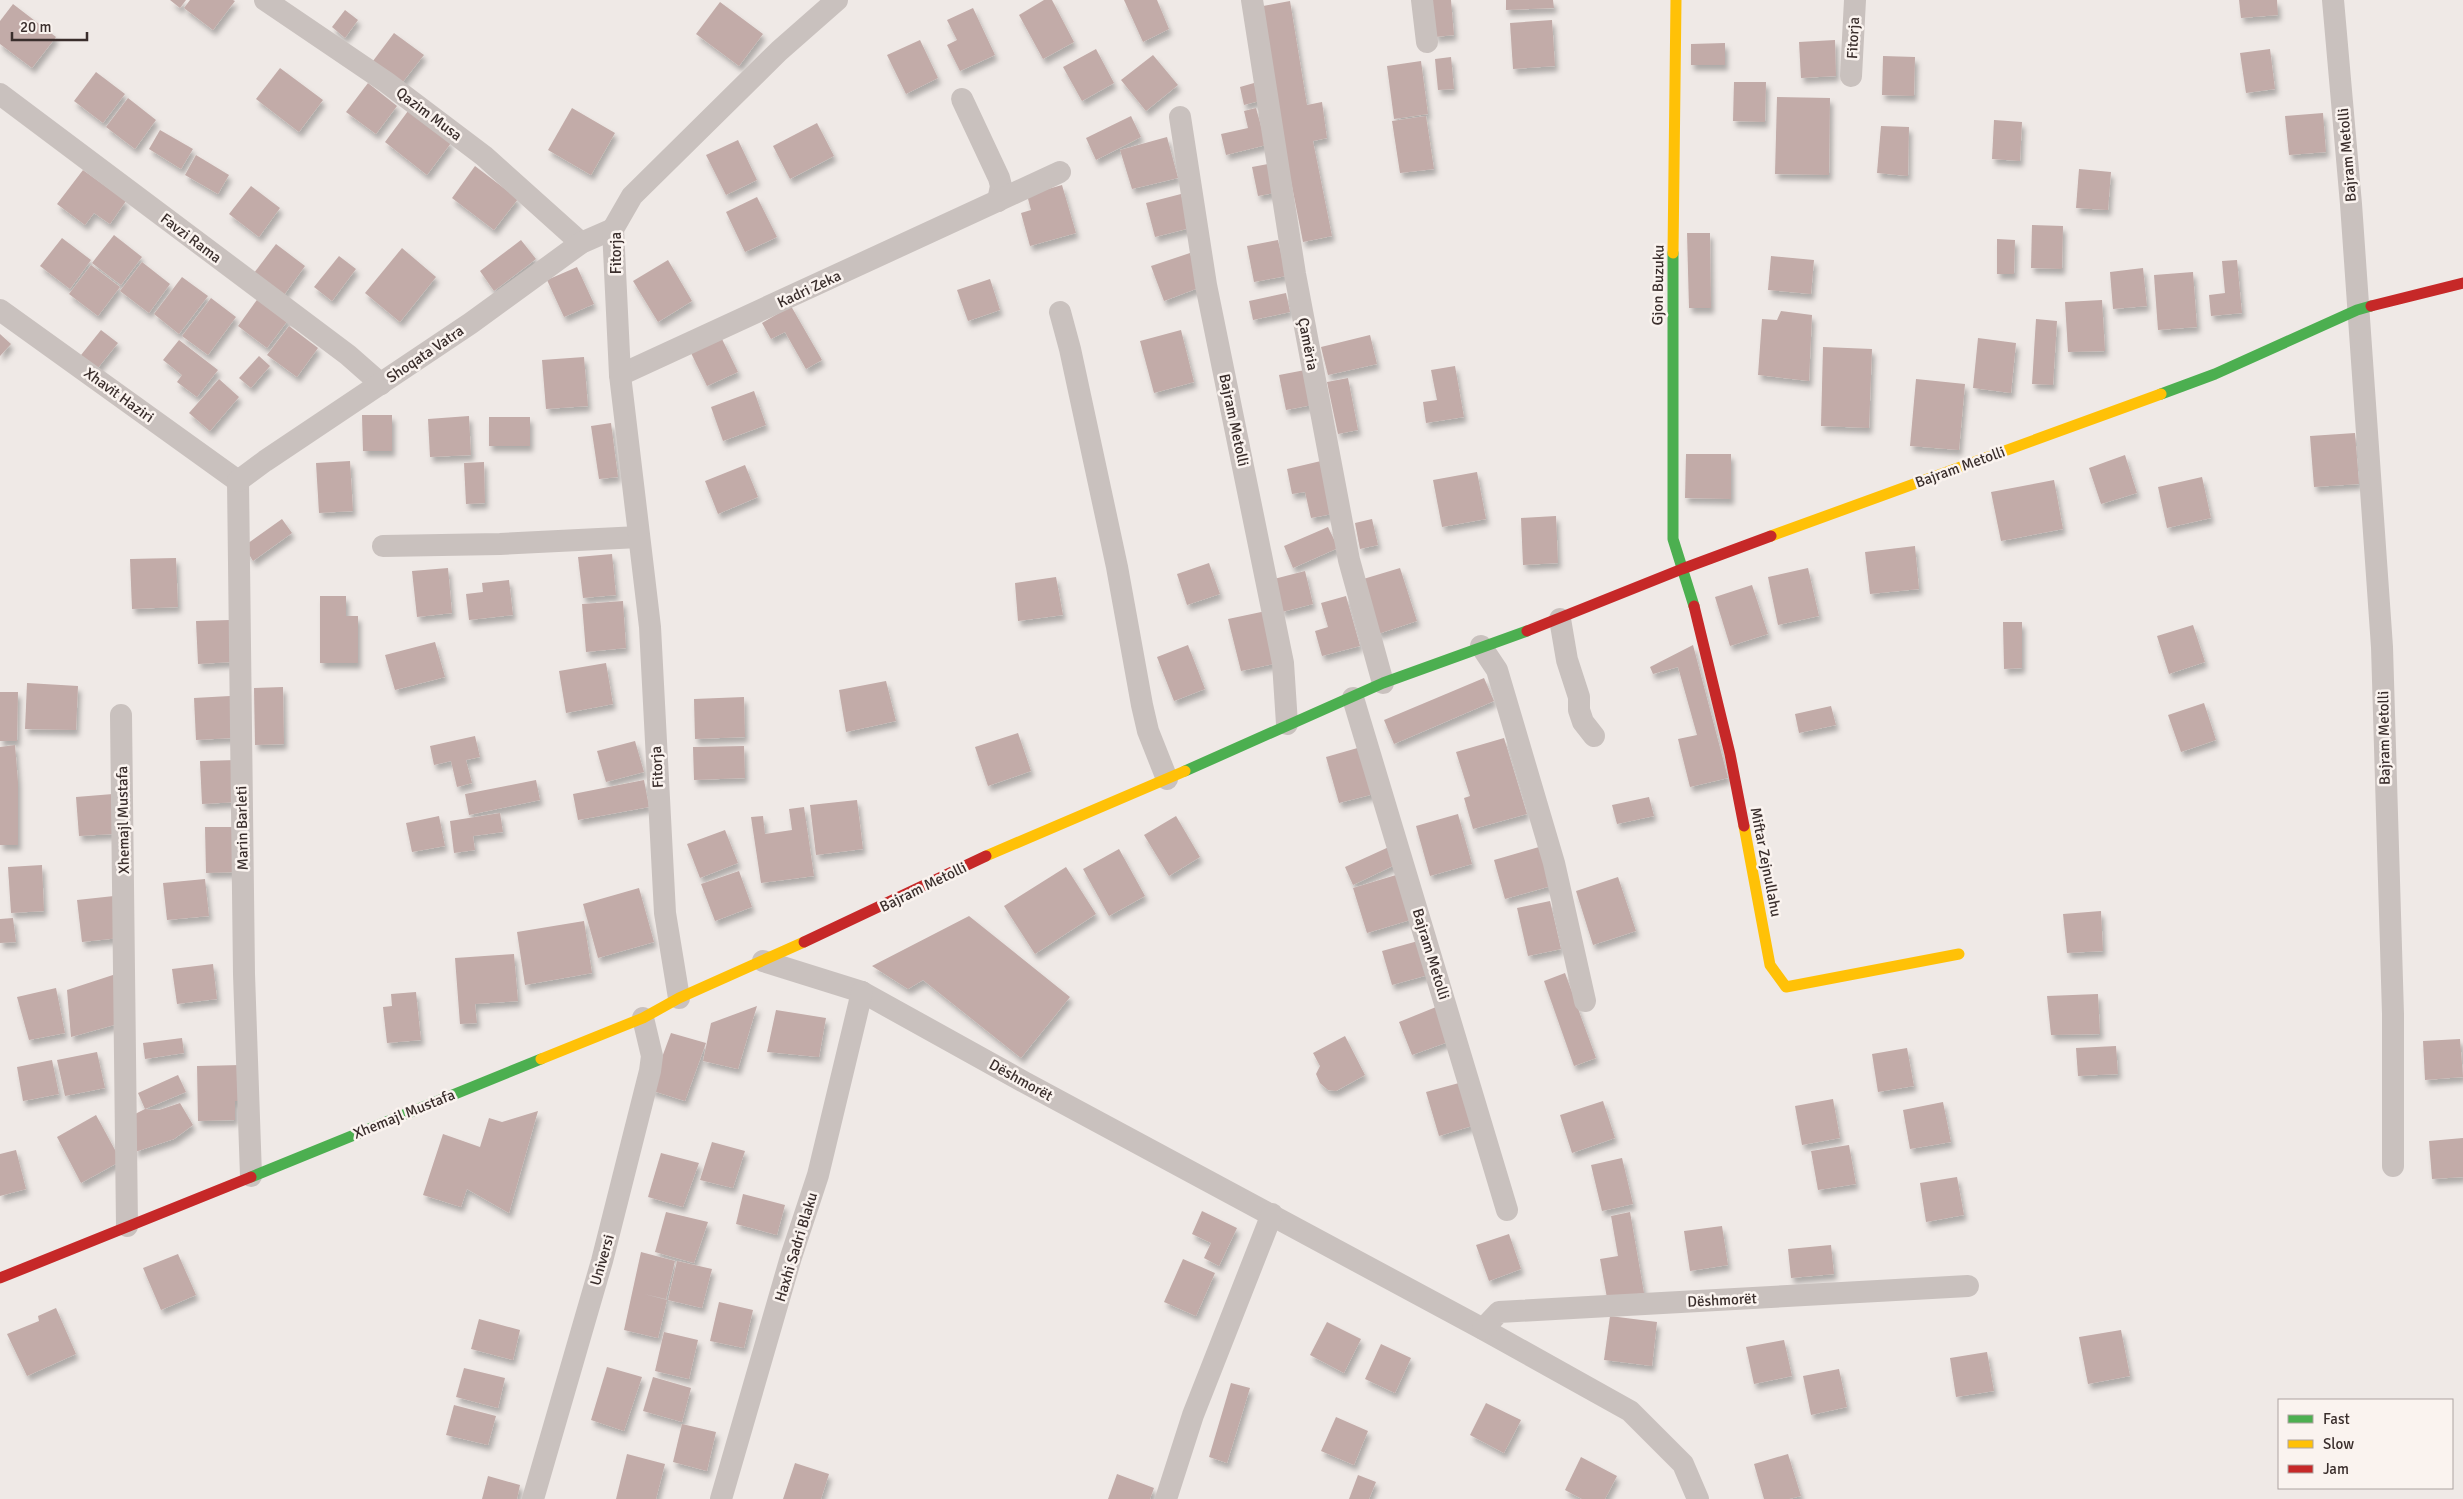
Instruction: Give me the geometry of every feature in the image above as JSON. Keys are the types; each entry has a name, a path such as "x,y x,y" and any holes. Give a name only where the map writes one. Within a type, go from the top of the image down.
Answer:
{"main road":[{"name":"Gjon Buzuku","path":"1676,0 1672,318 1673,539 1682,569"},
{"name":"Bajram Metolli","path":"679,998 884,906 1009,845 1167,779 1287,724 1383,684 1481,646 1560,619 1682,569 2215,374 2357,310 2463,283"},
{"name":"Miftar Zejnullahu","path":"1682,569 1698,624 1730,754 1770,965 1786,987 1958,954"},
{"name":"Xhemajl Mustafa","path":"0,1278 643,1018 679,998"}],"street":[{"name":"Qazim Musa","path":"265,0 386,82 484,156 581,243"},
{"name":"Fitorja","path":"679,998 665,913 650,627 620,375 613,229 632,196 779,51 837,0"},
{"name":"Çamëria","path":"1252,0 1295,274 1346,541 1383,684"},
{"path":"1422,0 1427,42"},
{"name":"Fitorja","path":"1851,76 1855,0"},
{"name":"Bajram Metolli","path":"2333,0 2351,204 2382,647 2393,1014 2393,1166"},
{"name":"Favzi Rama","path":"0,94 348,355 381,384"},
{"path":"962,99 999,178 1001,186 998,201"},
{"name":"Bajram Metolli","path":"1180,117 1207,295 1240,442 1283,663 1287,724"},
{"name":"Kadri Zeka","path":"620,375 1060,172"},
{"name":"Shoqata Vatra","path":"238,481 471,323 581,243 613,229"},
{"name":"Xhavit Haziri","path":"0,310 238,481"},
{"path":"1060,312 1070,349 1117,567 1142,705 1148,731 1167,779"},
{"name":"Marin Barleti","path":"238,481 244,974 251,1176"},
{"path":"383,546 500,544 639,536"},
{"path":"1560,619 1567,660 1579,697 1579,710 1583,722 1594,736"},
{"path":"1481,646 1497,670 1551,853 1586,1001"},
{"name":"Bajram Metolli","path":"1353,698 1507,1210"},
{"name":"Xhemajl Mustafa","path":"121,715 127,1226"},
{"name":"Dëshmorët","path":"763,961 862,992 1032,1087 1483,1328 1630,1411 1683,1464 1698,1499"},
{"name":"Haxhi Sadri Blaku","path":"721,1499 791,1257 818,1176 862,992"},
{"name":"Universi","path":"532,1499 602,1261 650,1071 652,1056 643,1018"},
{"path":"1166,1499 1192,1415 1272,1214"},
{"name":"Dëshmorët","path":"1483,1328 1499,1312 1968,1286"}],"building":[{"path":"170,0 186,0 180,8"},
{"path":"190,0 235,1 213,30 184,8"},
{"path":"1044,0 1052,0 1074,42 1043,59 1019,15"},
{"path":"1124,0 1157,0 1169,29 1143,42"},
{"path":"1432,0 1451,0 1454,35 1435,37"},
{"path":"1506,0 1553,0 1554,8 1506,10"},
{"path":"2239,0 2277,0 2278,15 2241,18"},
{"path":"1290,1 1307,105 1322,102 1327,138 1313,141 1332,236 1303,242 1284,146 1263,6"},
{"path":"720,2 763,34 739,66 696,34"},
{"path":"13,4 56,37 32,68 0,44 0,21"},
{"path":"973,8 995,55 960,71 947,45 957,40 947,20"},
{"path":"345,10 358,20 345,38 332,27"},
{"path":"1552,20 1555,66 1513,69 1510,23"},
{"path":"394,33 424,55 402,83 373,61"},
{"path":"920,40 938,78 906,94 887,55"},
{"path":"1835,40 1836,76 1801,78 1799,42"},
{"path":"1725,43 1725,65 1691,65 1691,44"},
{"path":"1096,49 1114,83 1082,101 1063,67"},
{"path":"2270,49 2275,89 2246,93 2240,53"},
{"path":"1153,55 1178,85 1146,111 1121,80"},
{"path":"1883,56 1915,57 1914,96 1882,95"},
{"path":"1451,57 1454,89 1438,90 1435,59"},
{"path":"1421,61 1428,114 1394,119 1387,66"},
{"path":"280,68 323,100 299,132 256,99"},
{"path":"96,72 125,94 103,123 74,101"},
{"path":"1734,82 1766,82 1765,122 1733,121"},
{"path":"368,83 397,106 376,134 346,112"},
{"path":"1254,83 1259,101 1244,105 1240,87"},
{"path":"1777,97 1830,98 1829,175 1775,174"},
{"path":"128,98 156,120 135,149 106,127"},
{"path":"572,108 615,133 591,175 548,150"},
{"path":"1256,108 1266,145 1226,155 1221,134 1248,128 1244,111"},
{"path":"408,111 451,143 427,175 385,142"},
{"path":"2323,113 2326,152 2289,155 2285,116"},
{"path":"1131,116 1141,137 1096,160 1086,138"},
{"path":"1426,116 1434,169 1400,173 1392,121"},
{"path":"1994,120 2022,122 2020,161 1992,159"},
{"path":"817,123 834,156 790,179 773,146"},
{"path":"1881,126 1909,127 1908,176 1877,173"},
{"path":"160,130 193,149 181,169 149,149"},
{"path":"1167,137 1178,178 1132,189 1120,150"},
{"path":"738,140 757,180 726,195 706,155"},
{"path":"196,155 229,175 218,194 185,175"},
{"path":"1268,164 1274,193 1258,196 1252,167"},
{"path":"475,166 518,199 494,230 452,198"},
{"path":"2079,169 2111,172 2108,210 2076,208"},
{"path":"83,170 126,201 110,224 94,213 85,225 57,204"},
{"path":"1062,185 1076,233 1030,246 1021,213 1031,210 1027,195"},
{"path":"251,186 280,208 259,237 229,214"},
{"path":"1181,194 1190,228 1155,237 1146,203"},
{"path":"757,197 777,237 745,252 726,212"},
{"path":"2032,225 2063,226 2062,269 2031,268"},
{"path":"1687,233 1710,233 1711,308 1689,308"},
{"path":"114,235 142,257 121,285 92,263"},
{"path":"62,238 91,260 70,289 40,266"},
{"path":"1997,239 2015,240 2014,274 1997,274"},
{"path":"521,240 536,259 494,291 480,271"},
{"path":"1278,240 1286,276 1254,282 1247,246"},
{"path":"276,244 305,266 284,295 254,273"},
{"path":"402,248 436,277 400,322 365,293"},
{"path":"1190,253 1201,287 1164,301 1151,266"},
{"path":"339,256 356,269 332,301 314,287"},
{"path":"1771,256 1814,260 1811,294 1768,290"},
{"path":"668,260 692,301 658,322 633,281"},
{"path":"2237,260 2242,313 2211,316 2209,295 2225,293 2222,261"},
{"path":"142,262 170,284 149,313 120,291"},
{"path":"91,265 120,287 98,316 69,294"},
{"path":"577,267 594,304 564,317 547,280"},
{"path":"2143,268 2147,306 2113,309 2110,272"},
{"path":"2193,272 2197,327 2158,330 2154,275"},
{"path":"182,277 208,296 179,334 154,314"},
{"path":"990,279 1000,310 968,321 957,290"},
{"path":"1286,293 1290,312 1253,320 1249,301"},
{"path":"259,297 289,319 267,348 238,326"},
{"path":"211,298 236,317 208,355 182,336"},
{"path":"2102,300 2105,351 2068,352 2065,302"},
{"path":"791,306 822,360 806,369 785,332 771,339 762,323"},
{"path":"1781,311 1812,315 1809,381 1758,375 1762,319 1777,320"},
{"path":"2036,319 2057,321 2053,385 2032,384"},
{"path":"289,326 318,348 297,377 267,355"},
{"path":"101,330 118,343 97,369 81,355"},
{"path":"1181,330 1194,382 1154,393 1140,341"},
{"path":"0,334 11,344 0,356"},
{"path":"1370,335 1377,364 1328,375 1321,347"},
{"path":"1978,338 2016,343 2011,393 1973,388"},
{"path":"722,339 738,372 707,386 691,353"},
{"path":"179,340 218,370 197,397 177,382 182,375 163,360"},
{"path":"1823,347 1872,349 1869,428 1821,426"},
{"path":"259,356 270,366 251,388 239,378"},
{"path":"584,357 588,406 546,409 542,360"},
{"path":"1455,366 1464,417 1426,423 1423,402 1437,400 1431,370"},
{"path":"1305,370 1312,405 1286,410 1279,375"},
{"path":"1348,378 1358,430 1338,434 1327,382"},
{"path":"219,379 239,397 210,431 189,413"},
{"path":"1916,379 1965,384 1959,450 1910,446"},
{"path":"754,391 766,425 723,441 711,407"},
{"path":"362,415 392,415 392,451 363,451"},
{"path":"469,416 471,455 430,457 428,419"},
{"path":"489,417 530,417 530,446 489,446"},
{"path":"611,423 618,477 599,479 591,426"},
{"path":"2355,433 2359,484 2314,487 2310,436"},
{"path":"1686,454 1731,454 1731,499 1685,498"},
{"path":"2125,455 2137,493 2101,504 2089,468"},
{"path":"350,461 353,511 319,513 316,463"},
{"path":"1321,461 1332,514 1311,518 1305,492 1292,494 1287,469"},
{"path":"484,462 485,503 466,504 464,463"},
{"path":"745,465 758,497 718,514 705,481"},
{"path":"1477,472 1486,519 1442,527 1433,480"},
{"path":"2202,477 2211,518 2167,528 2158,487"},
{"path":"2054,480 2063,529 2001,541 1991,492"},
{"path":"1556,516 1558,563 1523,565 1521,518"},
{"path":"282,519 292,533 253,561 244,546"},
{"path":"1372,519 1378,545 1360,549 1355,523"},
{"path":"1328,527 1338,548 1293,568 1284,546"},
{"path":"1915,546 1919,589 1870,594 1865,552"},
{"path":"612,554 616,595 583,598 578,557"},
{"path":"176,558 178,607 132,609 130,559"},
{"path":"1209,563 1220,594 1187,605 1177,574"},
{"path":"448,568 452,613 417,617 412,571"},
{"path":"1400,568 1417,621 1378,634 1360,580"},
{"path":"1808,568 1819,616 1778,625 1768,577"},
{"path":"1305,571 1313,604 1282,612 1274,579"},
{"path":"1056,577 1063,615 1018,621 1015,583"},
{"path":"509,580 513,615 469,620 466,594 483,592 482,583"},
{"path":"1752,585 1768,634 1730,646 1715,597"},
{"path":"320,596 346,596 346,616 358,616 358,663 320,663"},
{"path":"1346,596 1360,646 1322,656 1315,631 1328,627 1321,603"},
{"path":"623,601 626,648 586,652 582,604"},
{"path":"1266,611 1278,663 1241,671 1228,619"},
{"path":"230,620 232,662 198,664 196,621"},
{"path":"2003,622 2022,622 2022,668 2004,669"},
{"path":"2193,625 2205,662 2169,674 2157,636"},
{"path":"435,642 445,677 395,690 385,655"},
{"path":"1188,645 1205,689 1174,701 1157,657"},
{"path":"1693,645 1728,778 1690,787 1678,739 1697,735 1678,667 1653,674 1650,667"},
{"path":"606,663 613,704 566,713 559,671"},
{"path":"1484,678 1494,701 1394,744 1384,720"},
{"path":"886,681 896,721 846,732 839,690"},
{"path":"27,683 78,686 76,730 25,729"},
{"path":"283,687 284,744 255,745 254,688"},
{"path":"0,692 18,692 17,741 0,741"},
{"path":"230,696 232,738 196,740 194,698"},
{"path":"744,697 745,737 695,739 694,699"},
{"path":"2204,703 2216,740 2181,752 2168,715"},
{"path":"1831,706 1836,725 1799,733 1795,714"},
{"path":"1018,733 1031,771 988,786 975,747"},
{"path":"475,736 480,757 466,760 472,783 457,787 451,761 434,765 430,746"},
{"path":"1504,738 1527,814 1473,829 1464,798 1470,796 1456,752"},
{"path":"635,741 644,772 606,782 597,751"},
{"path":"15,745 18,782 18,845 0,845 0,747"},
{"path":"744,746 745,778 694,780 693,747"},
{"path":"1361,747 1374,794 1339,803 1326,757"},
{"path":"237,760 238,802 202,804 200,761"},
{"path":"536,780 540,800 469,815 465,794"},
{"path":"644,780 649,807 578,820 573,794"},
{"path":"113,794 113,834 79,836 76,797"},
{"path":"1649,797 1654,816 1617,824 1612,805"},
{"path":"857,800 863,849 816,855 810,805"},
{"path":"804,807 814,876 761,883 751,817 763,816 765,834 792,830 789,809"},
{"path":"500,813 503,832 473,836 475,850 454,853 450,821"},
{"path":"1458,814 1472,864 1430,876 1416,826"},
{"path":"439,816 445,846 412,852 406,823"},
{"path":"1176,816 1200,857 1169,876 1144,835"},
{"path":"205,827 238,827 239,872 206,873"},
{"path":"725,830 738,863 700,878 687,844"},
{"path":"1391,846 1399,863 1353,885 1345,867"},
{"path":"1539,847 1551,886 1505,899 1494,860"},
{"path":"1119,849 1145,896 1109,916 1083,869"},
{"path":"42,865 44,911 11,913 8,867"},
{"path":"1066,867 1096,914 1035,954 1004,906"},
{"path":"739,871 752,907 715,921 701,884"},
{"path":"1396,875 1410,920 1367,933 1353,888"},
{"path":"1618,877 1636,931 1593,945 1576,891"},
{"path":"205,879 209,916 167,920 163,883"},
{"path":"639,888 654,942 598,958 583,904"},
{"path":"114,896 119,938 82,942 77,900"},
{"path":"1550,901 1561,949 1528,956 1517,908"},
{"path":"2101,911 2103,951 2067,953 2063,914"},
{"path":"969,916 1070,997 1021,1058 923,980 908,989 872,966"},
{"path":"13,918 16,942 0,943 0,919"},
{"path":"584,921 592,973 525,985 517,932"},
{"path":"1418,941 1428,975 1392,985 1382,951"},
{"path":"514,954 518,1001 475,1004 477,1023 460,1024 455,958"},
{"path":"213,964 217,999 177,1004 172,969"},
{"path":"1565,973 1596,1058 1574,1066 1544,981"},
{"path":"116,974 114,1025 71,1037 67,990"},
{"path":"56,988 65,1033 29,1040 17,997"},
{"path":"416,992 421,1040 387,1043 383,1007 392,1006 391,994"},
{"path":"2098,994 2100,1034 2051,1035 2047,996"},
{"path":"757,1006 738,1069 703,1061 711,1023"},
{"path":"1436,1007 1448,1042 1412,1055 1399,1022"},
{"path":"776,1010 826,1018 819,1057 767,1052"},
{"path":"671,1033 706,1043 685,1101 650,1090"},
{"path":"1345,1036 1365,1075 1336,1091 1328,1090 1320,1083 1316,1074 1320,1066 1313,1053"},
{"path":"182,1038 184,1053 145,1059 143,1043"},
{"path":"2460,1039 2463,1077 2425,1080 2423,1041"},
{"path":"2116,1046 2118,1074 2078,1076 2076,1048"},
{"path":"1907,1048 1914,1086 1878,1092 1872,1054"},
{"path":"97,1052 105,1088 65,1096 57,1060"},
{"path":"52,1060 59,1094 23,1101 17,1067"},
{"path":"241,1065 242,1101 235,1101 235,1120 198,1121 197,1066"},
{"path":"178,1075 186,1092 145,1109 138,1093"},
{"path":"1459,1083 1472,1126 1439,1136 1426,1092"},
{"path":"1833,1099 1840,1138 1802,1145 1795,1106"},
{"path":"1603,1101 1615,1138 1572,1153 1560,1115"},
{"path":"1943,1102 1951,1142 1910,1149 1903,1110"},
{"path":"180,1103 193,1125 174,1139 135,1152 135,1114 145,1109 159,1110"},
{"path":"538,1111 509,1213 467,1189 461,1207 423,1195 443,1134 480,1147 489,1118 502,1122"},
{"path":"96,1115 121,1161 81,1183 57,1137"},
{"path":"2463,1138 2463,1177 2432,1179 2429,1141"},
{"path":"712,1142 745,1151 733,1188 700,1180"},
{"path":"1849,1145 1856,1184 1818,1190 1811,1151"},
{"path":"16,1150 26,1189 0,1196 0,1154"},
{"path":"661,1153 699,1163 683,1207 648,1197"},
{"path":"1622,1158 1633,1204 1602,1211 1591,1165"},
{"path":"1957,1177 1964,1215 1926,1222 1920,1183"},
{"path":"743,1194 785,1205 777,1235 736,1224"},
{"path":"1202,1211 1237,1228 1219,1266 1204,1258 1211,1243 1192,1234"},
{"path":"666,1212 708,1222 694,1263 655,1252"},
{"path":"1630,1212 1644,1293 1607,1298 1600,1259 1618,1256 1611,1216"},
{"path":"1722,1226 1728,1265 1690,1271 1684,1231"},
{"path":"1509,1234 1521,1269 1489,1281 1476,1245"},
{"path":"1831,1245 1834,1274 1791,1278 1788,1249"},
{"path":"641,1252 675,1261 666,1299 644,1294 667,1300 658,1338 624,1330"},
{"path":"178,1254 196,1295 161,1310 143,1268"},
{"path":"1183,1259 1215,1273 1196,1316 1164,1302"},
{"path":"677,1261 712,1269 702,1308 668,1300"},
{"path":"719,1302 753,1310 744,1348 710,1341"},
{"path":"56,1308 76,1354 27,1376 7,1334 39,1321 38,1316"},
{"path":"1610,1316 1657,1322 1652,1366 1604,1360"},
{"path":"479,1319 520,1330 513,1360 471,1349"},
{"path":"1327,1322 1361,1339 1344,1373 1310,1355"},
{"path":"2121,1330 2130,1376 2088,1384 2079,1337"},
{"path":"664,1332 698,1340 689,1379 655,1371"},
{"path":"1784,1340 1792,1376 1754,1384 1746,1347"},
{"path":"1381,1344 1411,1358 1395,1393 1365,1379"},
{"path":"1987,1352 1994,1391 1956,1397 1950,1358"},
{"path":"607,1367 642,1377 624,1431 591,1420"},
{"path":"464,1368 505,1378 498,1408 456,1397"},
{"path":"1839,1369 1847,1407 1811,1415 1803,1376"},
{"path":"653,1377 691,1388 682,1422 643,1411"},
{"path":"1231,1383 1250,1388 1227,1463 1209,1457"},
{"path":"1486,1403 1521,1420 1504,1453 1470,1435"},
{"path":"454,1405 496,1416 488,1445 446,1435"},
{"path":"1336,1417 1368,1431 1354,1465 1321,1451"},
{"path":"682,1424 716,1432 707,1471 673,1462"},
{"path":"627,1454 665,1464 656,1499 616,1499"},
{"path":"1788,1454 1801,1496 1789,1499 1764,1499 1754,1464"},
{"path":"1581,1457 1617,1476 1605,1499 1582,1499 1565,1490"},
{"path":"795,1463 829,1474 821,1499 783,1499"},
{"path":"1117,1474 1154,1488 1150,1499 1108,1499"},
{"path":"1358,1475 1376,1482 1369,1499 1349,1499"},
{"path":"488,1476 520,1485 517,1499 482,1499"}],"traffic: fast":[{"path":"1673,253 1673,539 1694,606"},
{"path":"2161,394 2215,374 2357,310 2371,306"},
{"path":"1185,771 1383,683 1527,631"},
{"path":"251,1177 541,1059"}],"traffic: slow":[{"path":"1673,253 1676,0"},
{"path":"1771,536 2161,394"},
{"path":"986,856 1185,771"},
{"path":"1744,826 1770,965 1786,987 1959,954"},
{"path":"541,1059 643,1018 679,998 804,942"}],"traffic: jam":[{"path":"2371,306 2463,283"},
{"path":"1527,631 1682,569 1771,536"},
{"path":"1694,606 1730,754 1744,826"},
{"path":"804,942 986,856"},
{"path":"0,1278 251,1177"}]}
